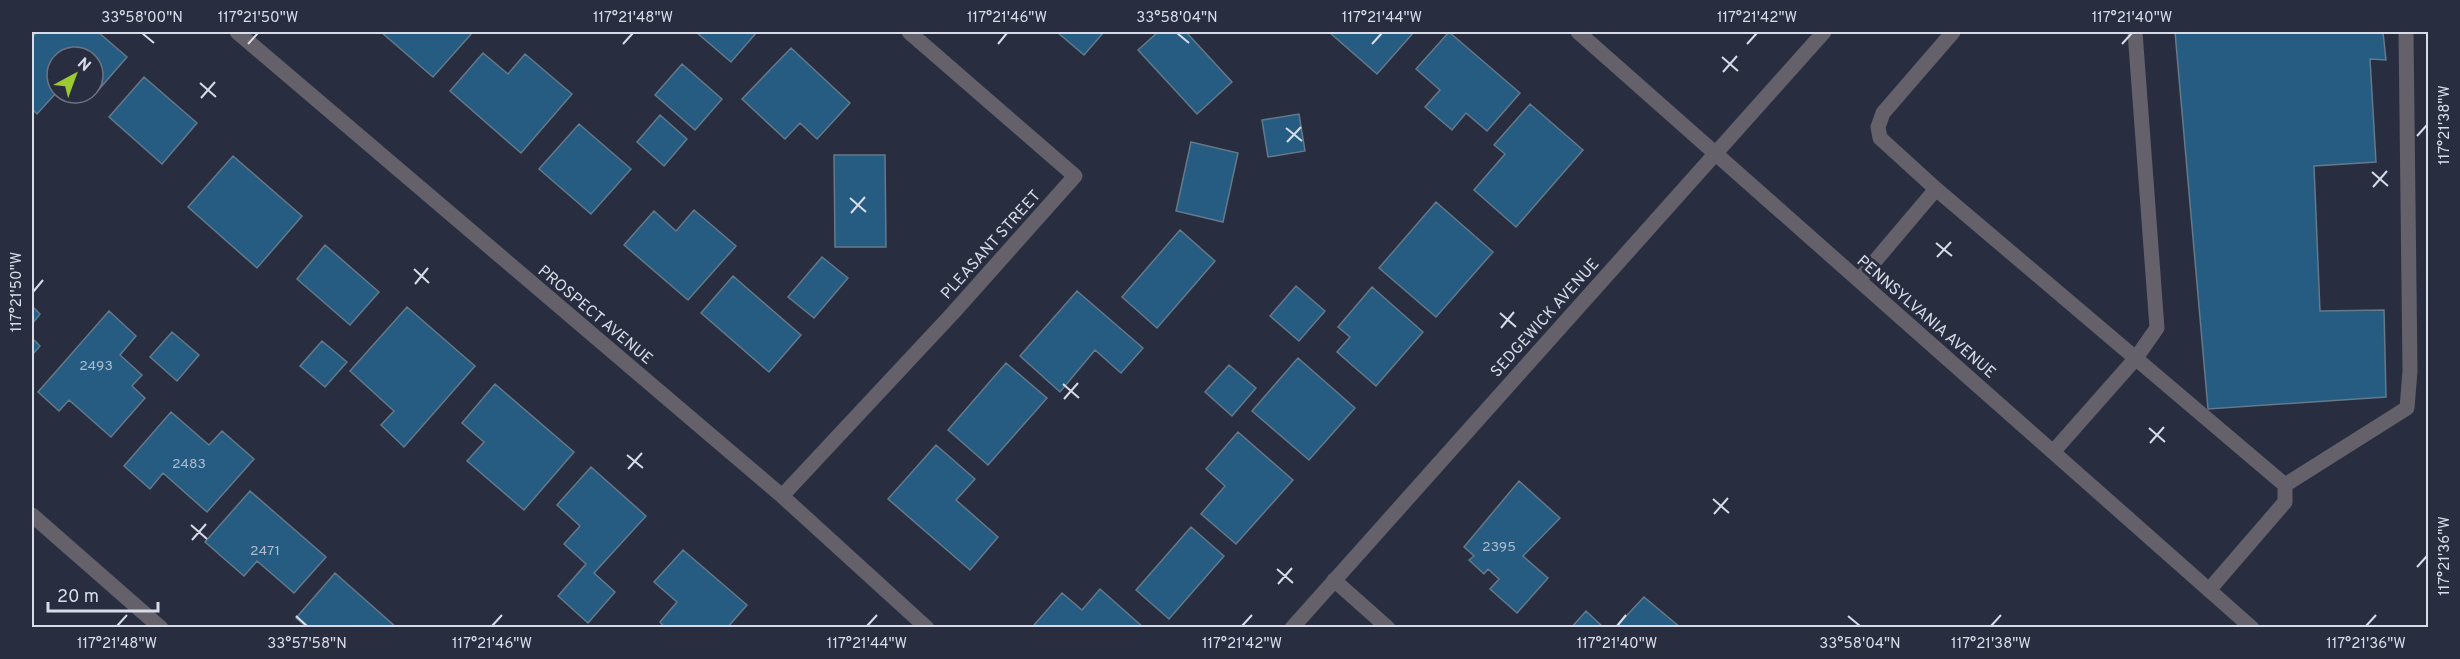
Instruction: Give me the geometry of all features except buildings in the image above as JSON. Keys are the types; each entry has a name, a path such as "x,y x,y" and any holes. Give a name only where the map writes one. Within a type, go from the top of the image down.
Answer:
{"street":[{"name":"PROSPECT AVENUE","path":"237,32 782,496 927,627"},
{"name":"PLEASANT STREET","path":"782,496 953,313 1075,176 909,32"},
{"name":"PENNSYLVANIA AVENUE","path":"1578,32 2252,627"},
{"name":"SEDGEWICK AVENUE","path":"1292,627 1824,32"},
{"path":"1953,32 1883,113 1878,127 1880,138 1936,189 2285,485 2285,502 2209,590"},
{"path":"2053,452 2136,358 2157,328 2135,32"},
{"path":"2285,485 2407,408 2410,371 2406,32"},
{"path":"1859,280 1936,189"},
{"path":"32,515 161,627"},
{"path":"1334,580 1388,627"}]}
